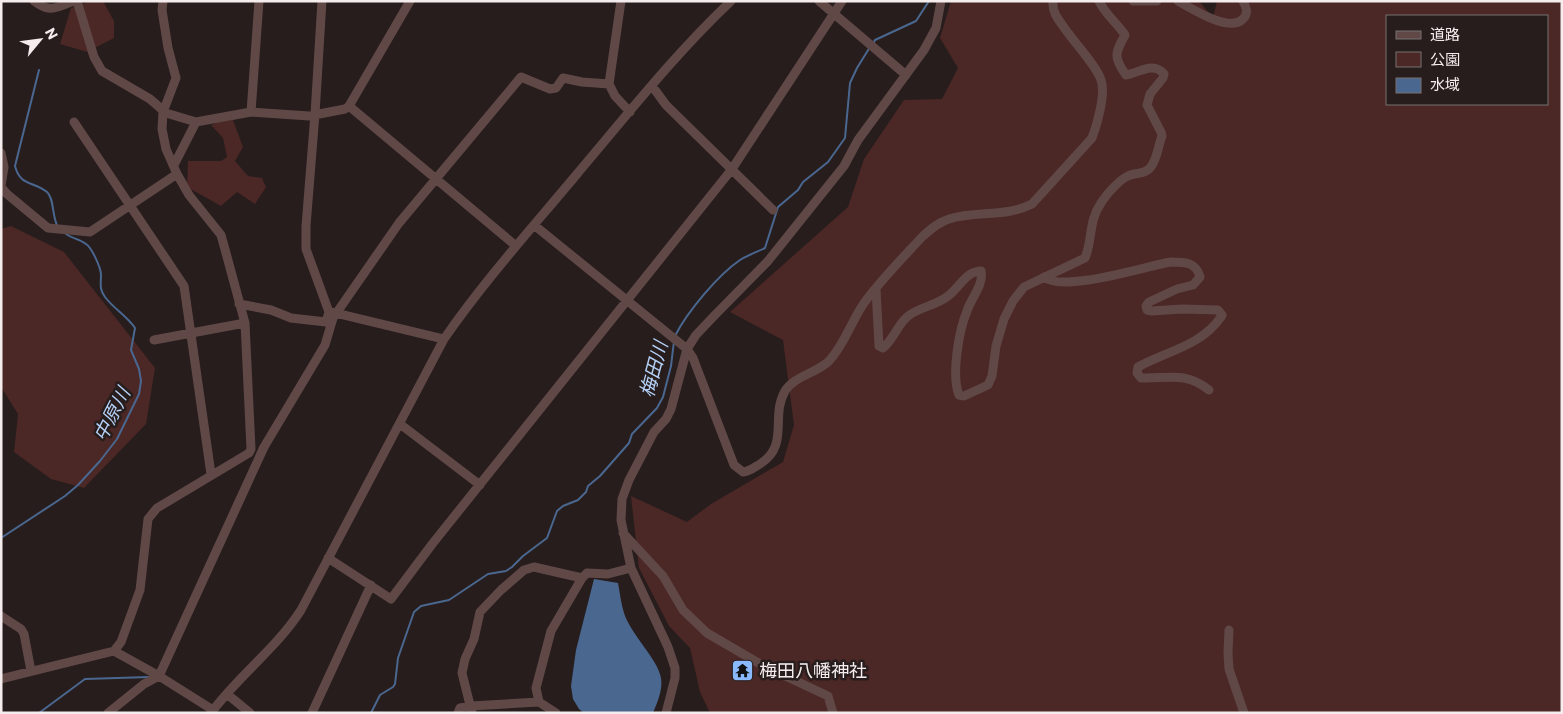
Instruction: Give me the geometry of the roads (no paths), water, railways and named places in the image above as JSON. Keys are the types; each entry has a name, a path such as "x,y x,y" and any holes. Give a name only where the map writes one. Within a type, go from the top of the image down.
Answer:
{"street":[{"path":"34,1 44,8 52,9 75,1 94,57 102,71 150,99 163,112 196,122 251,112 309,116 345,109 349,106 410,1"},
{"path":"114,651 120,642 140,590 148,519 157,508 249,453 251,444 245,323 221,236 189,195 177,174 166,149 162,129 163,112 176,78 168,48 162,10 163,1"},
{"path":"251,112 259,1"},
{"path":"108,713 144,684 159,676 264,447 325,345 333,318 332,312 306,249 322,1"},
{"path":"621,1 609,84 615,96 630,112"},
{"path":"1,678 114,651 159,676 212,711 290,627 301,610 444,339 462,312 700,30 731,1"},
{"path":"819,1 906,75"},
{"path":"328,558 391,599 732,170 842,1"},
{"path":"666,713 675,678 675,668 668,647 630,568 621,520 622,499 629,480 654,432 666,419 671,409 687,349 702,329 768,261 844,166 858,140 924,50 936,28 942,1"},
{"path":"534,225 687,349 693,358 734,465 743,472 747,472 767,459 776,447 778,415 784,392 801,378 827,363 840,347 866,300 923,236 932,228 949,219 1020,211 1032,204 1092,138 1101,100 1102,81 1064,28 1053,9 1053,1"},
{"path":"876,289 878,346 883,348 907,317 948,296 965,279 976,272 981,272 981,282 966,311 960,334 956,388 959,394 964,396 988,385 992,376 996,346 1004,319 1013,301 1024,287 1085,258 1089,250 1093,217 1100,204 1109,192 1128,176 1148,170 1153,164 1162,136 1148,104 1150,94 1164,74 1160,70 1153,68 1126,75 1116,60 1117,48 1125,35 1120,27 1104,12 1098,1"},
{"path":"1133,1 1157,1"},
{"path":"1178,1 1215,20 1231,24 1236,24 1243,20 1246,14 1243,1"},
{"path":"239,304 271,310 291,318 326,322 399,222 521,77 550,89 556,88 563,78 582,82 609,84"},
{"path":"651,88 656,90 666,105 773,210"},
{"path":"349,106 516,246"},
{"path":"74,122 184,286 211,474"},
{"path":"174,165 196,122"},
{"path":"1,153 4,167 1,186 7,194 48,228 90,232 177,174"},
{"path":"1044,277 1047,280 1060,282 1082,282 1171,262 1183,262 1193,265 1198,270 1200,277 1198,282 1149,302 1146,306 1147,310 1152,312 1182,309 1218,310 1222,315 1221,318 1204,336 1181,349 1148,361 1138,367 1137,373 1141,378 1177,376 1192,379 1208,390"},
{"path":"332,312 444,339"},
{"path":"154,340 245,323"},
{"path":"400,424 480,485"},
{"path":"251,444 264,447"},
{"path":"623,532 663,576 683,610 707,633 762,664 828,696 833,713"},
{"path":"471,710 462,673 474,639 480,612 524,570 534,567 549,569 582,578"},
{"path":"539,702 536,688 551,631 582,578 587,573 608,574 630,568"},
{"path":"312,713 371,585"},
{"path":"1,616 22,630 31,671"},
{"path":"1229,630 1229,669 1244,713"},
{"path":"227,694 250,713"},
{"path":"458,713 460,708 471,710 539,702 556,713"}],"water":[{"path":"594,579 618,583 627,621 659,671 661,687 653,713 584,713 573,699 571,686 576,650"}],"waterway":[{"name":"梅田川","path":"873,44 875,40 916,21 929,1"},
{"name":"梅田川","path":"675,336 695,305 722,275 740,260 765,248 778,207 798,190 803,182 828,162 845,138 850,83 870,47"},
{"name":"中原川","path":"39,70 15,166 20,177 47,192 52,202 57,225"},
{"name":"中原川","path":"1,538 65,496 78,485 117,439 139,394 141,381 139,369 131,350 135,328 103,294 100,268 91,250 84,242 66,234"},
{"name":"梅田川","path":"371,713 380,695 395,684 398,658 414,612 421,606 449,600 488,574 506,571 547,538 557,511 563,506 578,500 586,492 588,486 600,476 629,443 632,434 657,408 663,397 671,366 674,341"},
{"path":"39,713 85,679 149,677"}],"place":[{"name":"梅田八幡神社","path":"743,670"}]}
